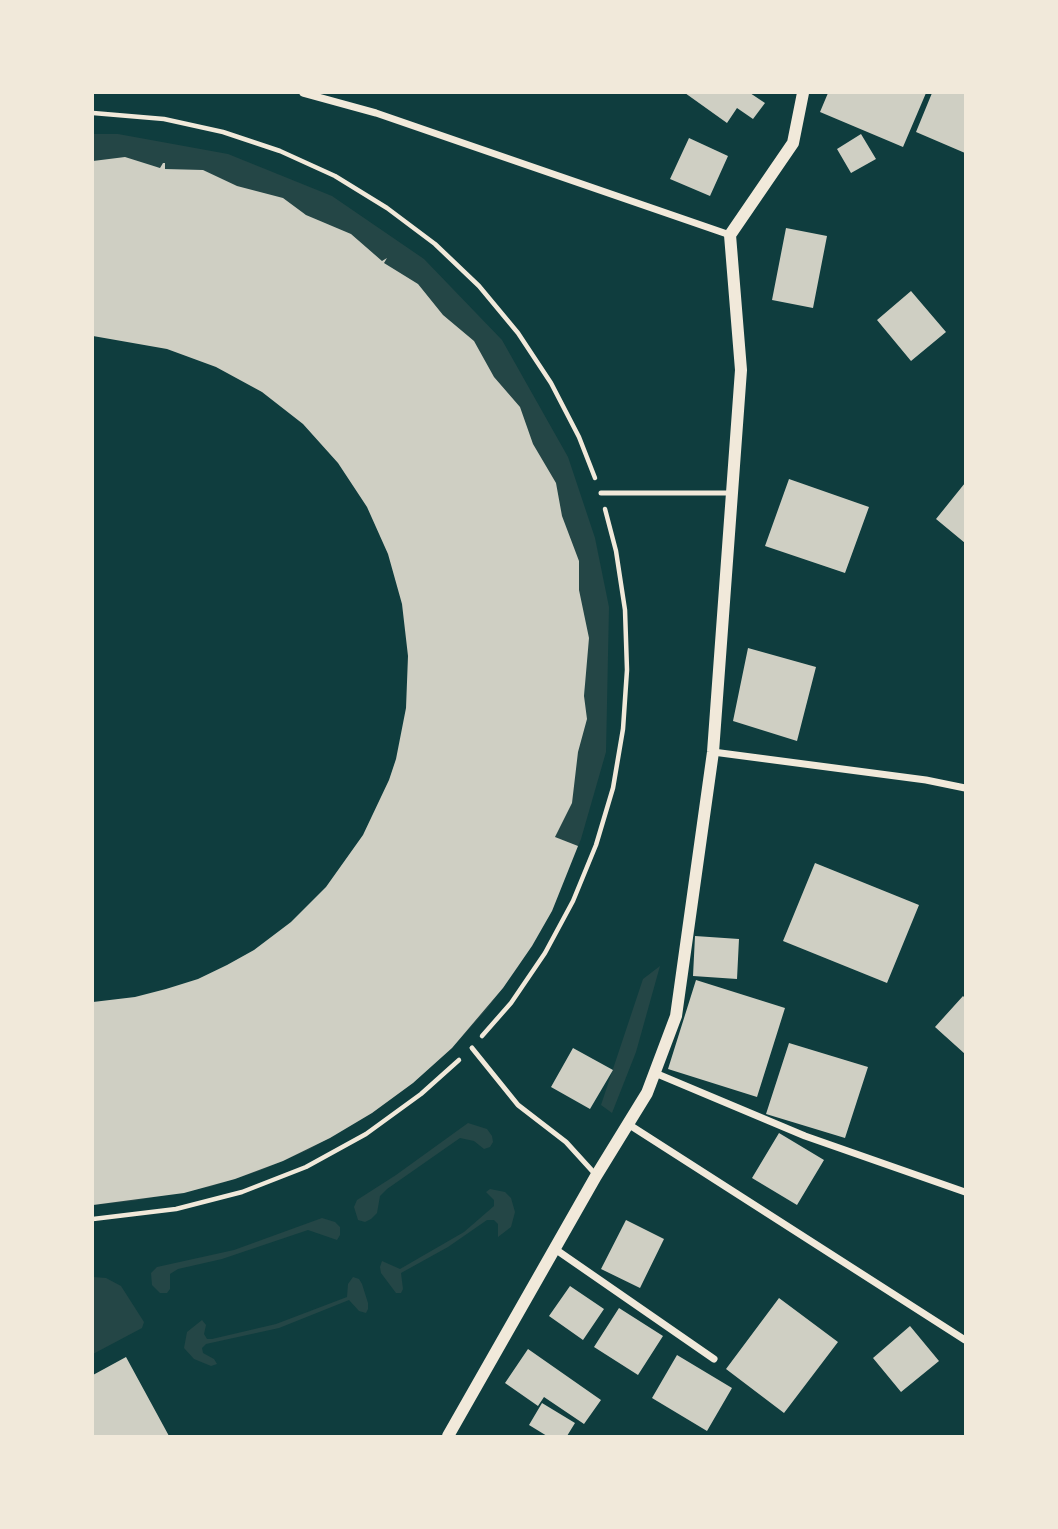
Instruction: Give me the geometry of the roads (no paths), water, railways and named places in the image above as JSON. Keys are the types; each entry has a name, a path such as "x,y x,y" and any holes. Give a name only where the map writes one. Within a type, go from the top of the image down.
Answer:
{"street":[{"path":"303,93 376,113 730,235"},
{"path":"448,1436 596,1176 647,1094 676,1016 713,752 741,370 730,235 793,143 803,93"},
{"path":"713,752 912,778 965,788"},
{"path":"655,1073 805,1136 965,1192"},
{"path":"628,1124 965,1340"},
{"path":"555,1249 714,1359"}],"lane":[{"path":"601,493 732,493"},
{"path":"472,1048 518,1105 566,1142 596,1176"}]}
